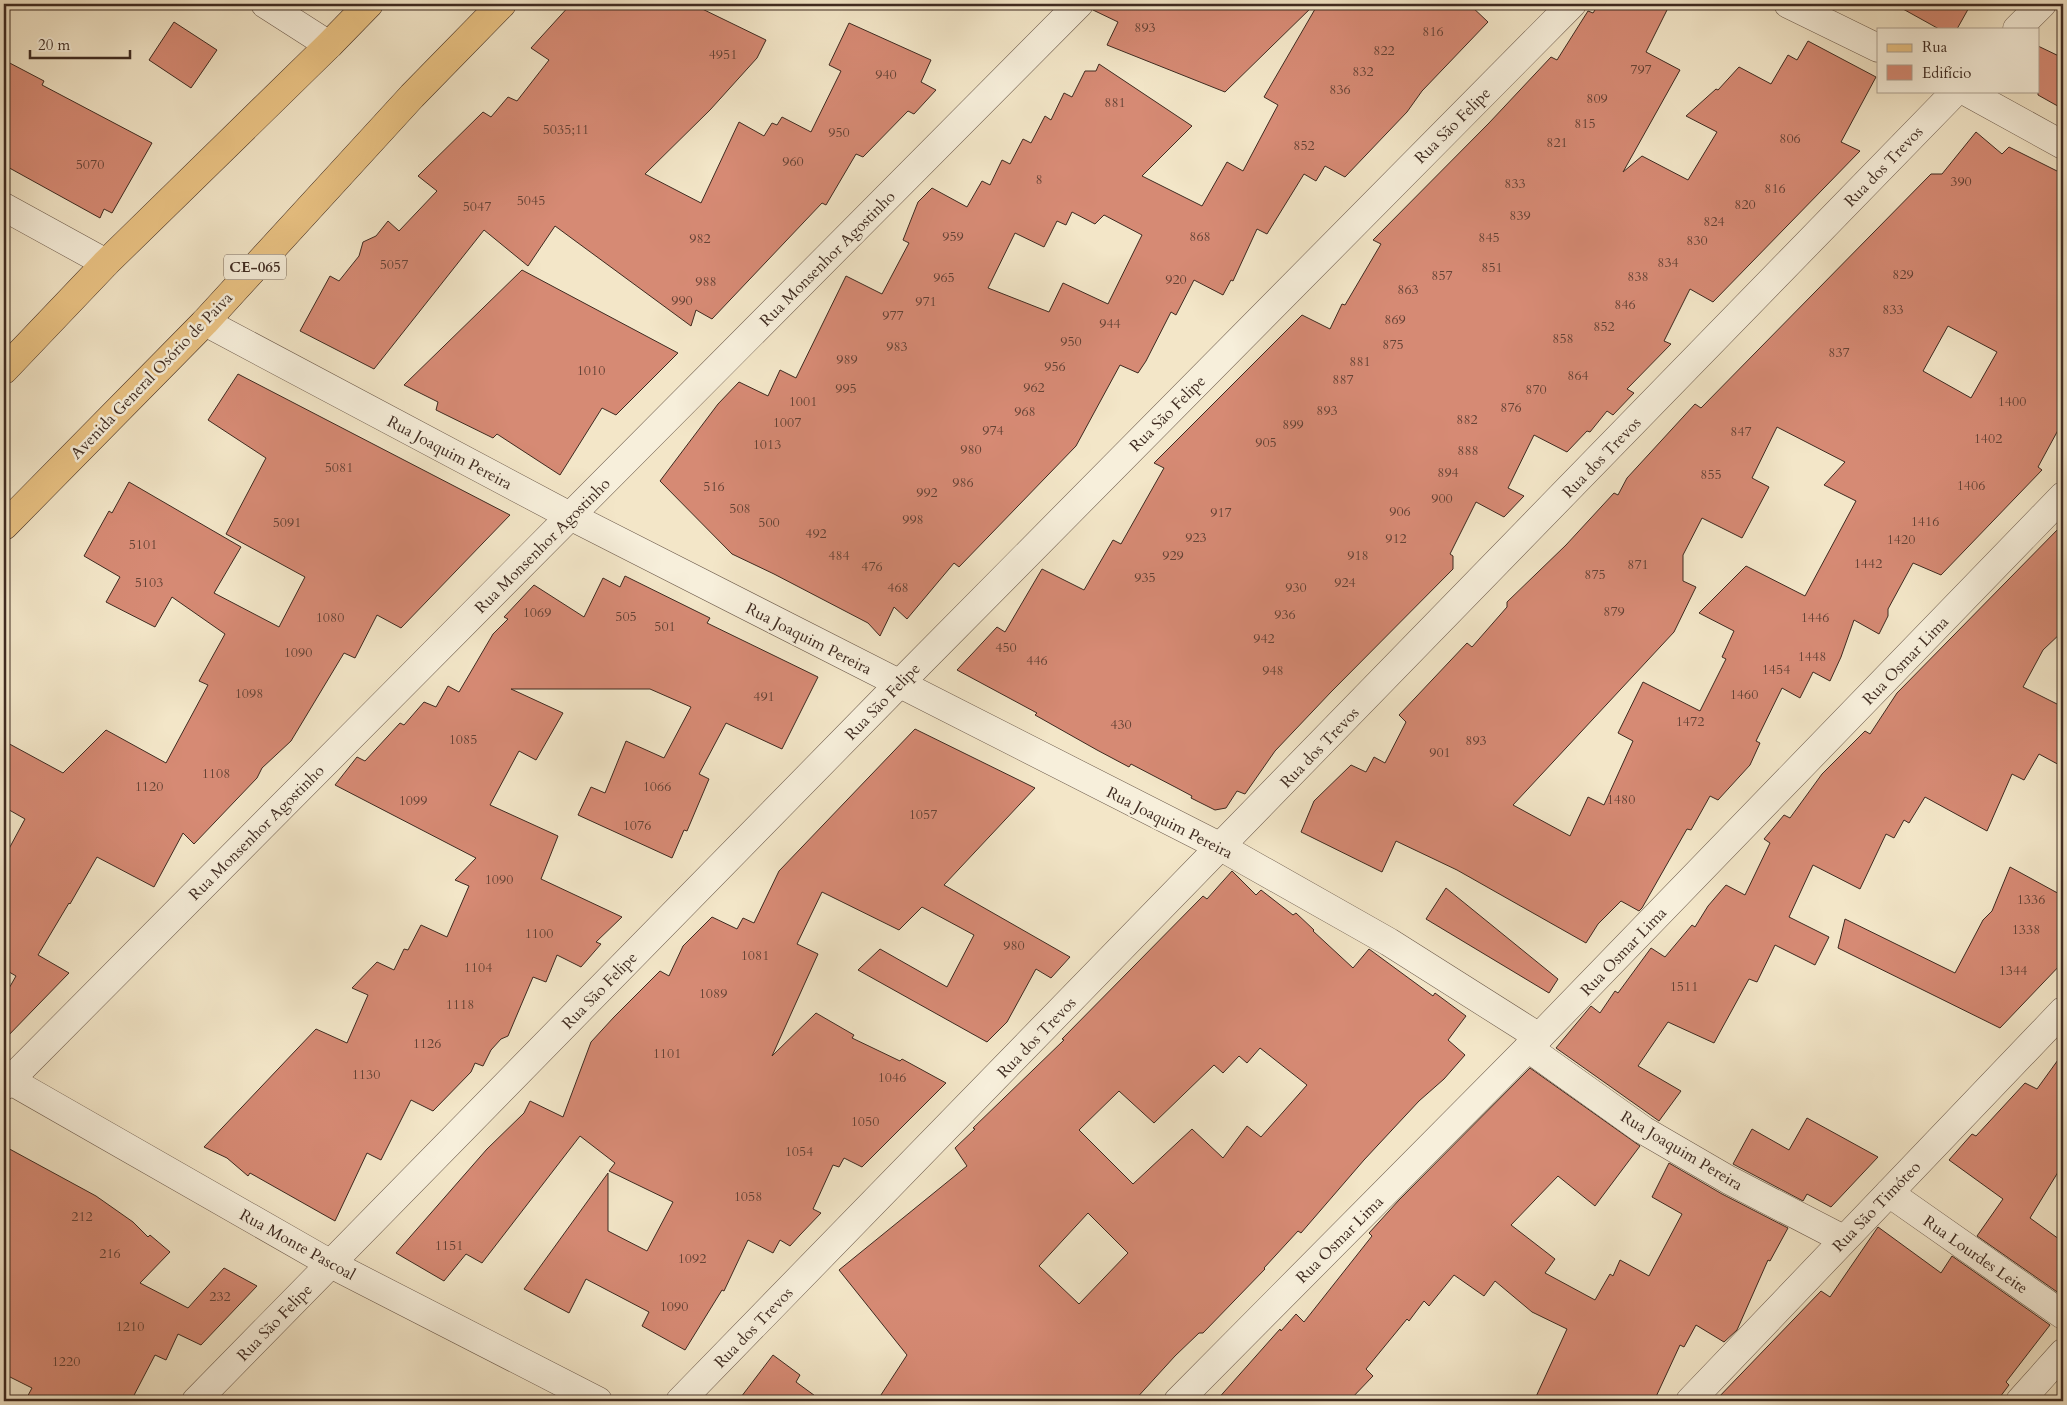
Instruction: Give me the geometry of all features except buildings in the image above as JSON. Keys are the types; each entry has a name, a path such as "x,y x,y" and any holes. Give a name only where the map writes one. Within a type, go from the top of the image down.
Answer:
{"main road":[{"path":"4,370 106,263 329,46 369,4"},
{"name":"Avenida General Osório de Paiva","path":"4,526 205,322 412,96 502,4"}],"street":[{"path":"265,4 329,46"},
{"name":"Rua Monsenhor Agostinho","path":"6,1081 1079,4"},
{"name":"Rua São Felipe","path":"196,1401 899,684 1572,4"},
{"path":"1788,4 1877,48"},
{"path":"2018,28 2042,4"},
{"name":"Rua dos Trevos","path":"680,1401 1221,848 1955,92"},
{"path":"1967,92 2063,145"},
{"path":"4,207 106,263"},
{"name":"Rua Joaquim Pereira","path":"205,322 570,516 1221,848 1389,942 1534,1042 1643,1130 1729,1180 1843,1239"},
{"name":"Rua Osmar Lima","path":"1178,1401 1534,1042 2063,496"},
{"name":"Rua São Timóteo","path":"1690,1401 2063,1011"},
{"name":"Rua Monte Pascoal","path":"6,1081 331,1264 598,1401"},
{"name":"Rua Lourdes Leite","path":"1889,1194 2063,1314"},
{"path":"2020,1401 2063,1352"}]}
